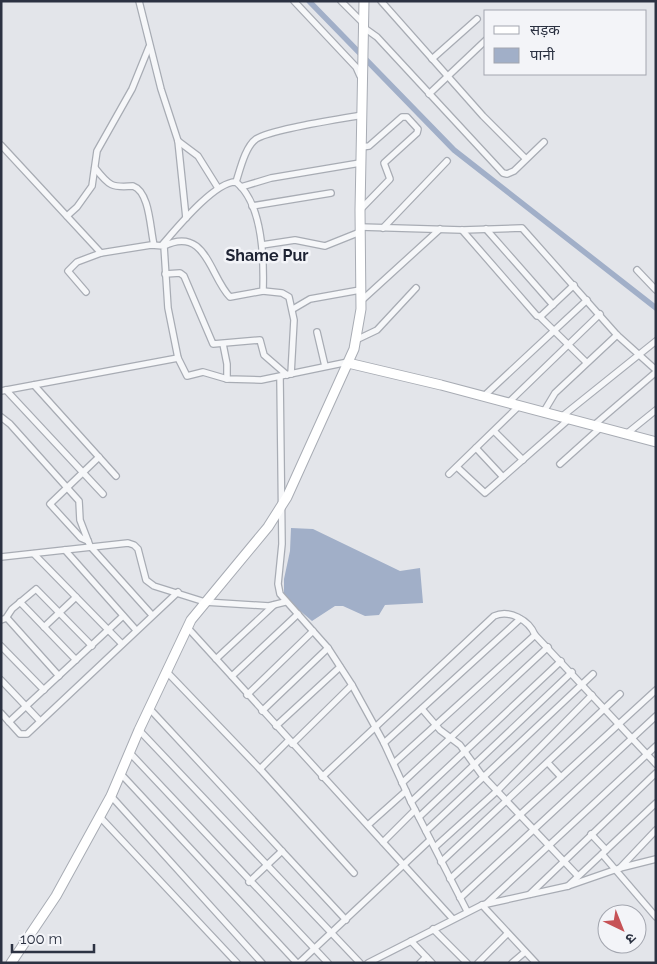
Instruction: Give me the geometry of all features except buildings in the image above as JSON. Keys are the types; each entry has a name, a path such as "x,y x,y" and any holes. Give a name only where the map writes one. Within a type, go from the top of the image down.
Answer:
{"street":[{"path":"139,1 149,47 178,141 186,218"},
{"path":"294,1 356,67 362,83"},
{"path":"341,1 503,172 507,174 514,171 525,158 544,142"},
{"path":"11,963 56,896 112,796 139,730 187,627 205,602 268,527 281,507 348,363 356,340 361,301 360,163 362,147 364,1"},
{"path":"381,1 447,76 525,158"},
{"path":"432,59 477,18"},
{"path":"429,94 484,42"},
{"path":"67,216 80,204 92,186 97,151 132,89 149,47"},
{"path":"236,182 247,152 258,138 309,125 362,116"},
{"path":"360,210 390,179 384,163 418,130 407,117 402,117 369,146 362,147"},
{"path":"178,141 198,156 218,188"},
{"path":"1,145 101,253"},
{"path":"383,228 447,161"},
{"path":"241,187 271,178 360,163"},
{"path":"95,168 105,180 116,188 133,186 140,190 149,208 148,219 154,245"},
{"path":"163,246 186,218 218,188 228,182 236,182 252,206 262,245 262,291"},
{"path":"252,206 331,194"},
{"path":"262,245 295,240 325,246 360,229 462,230 522,228 617,335 656,371 595,428 560,464"},
{"path":"361,301 440,229"},
{"path":"486,229 553,305"},
{"path":"462,230 535,315 540,316 586,362"},
{"path":"86,292 68,271 77,262 101,253 182,242 200,248 230,297 262,291 286,294 289,297 293,309 286,375 281,507 282,550 278,584 280,594 328,648 352,685 384,743 411,802 467,911"},
{"path":"163,246 166,251 165,274 168,308 178,358 187,376 204,372 227,379 261,380 348,363 484,396 595,428 656,442"},
{"path":"637,270 656,290"},
{"path":"165,274 183,274 212,343 223,344 260,340 264,355 286,375"},
{"path":"540,316 574,285"},
{"path":"356,340 377,330 416,288"},
{"path":"293,309 310,299 360,290"},
{"path":"484,396 587,300"},
{"path":"508,403 600,314"},
{"path":"317,332 325,366"},
{"path":"543,413 554,393 617,335"},
{"path":"457,467 484,493 523,460 564,419 638,354 656,342"},
{"path":"223,344 227,359 227,379"},
{"path":"4,390 178,358"},
{"path":"34,385 116,476"},
{"path":"4,390 103,494"},
{"path":"449,474 519,406"},
{"path":"625,435 656,410"},
{"path":"1,417 10,424 80,502 79,516 92,548 152,615"},
{"path":"494,432 523,460"},
{"path":"476,448 503,477"},
{"path":"88,541 81,538 51,505 51,502 99,457"},
{"path":"1,557 128,543 134,544 138,550 148,582 154,586 205,602 274,605 286,602"},
{"path":"65,550 136,630"},
{"path":"34,554 122,644"},
{"path":"59,676 4,619 20,602 36,589 92,646"},
{"path":"1,713 23,735 178,592"},
{"path":"44,627 76,597"},
{"path":"20,602 76,660"},
{"path":"216,660 274,605"},
{"path":"322,777 494,616 508,613 529,624 535,635 572,672 582,686 656,764"},
{"path":"232,676 298,614"},
{"path":"9,722 122,616"},
{"path":"384,743 520,619"},
{"path":"187,627 452,918"},
{"path":"247,695 313,631"},
{"path":"394,763 535,635"},
{"path":"1,646 44,690"},
{"path":"402,783 548,647"},
{"path":"262,711 328,648"},
{"path":"411,802 561,661"},
{"path":"276,726 340,667"},
{"path":"166,671 260,769 354,873"},
{"path":"419,817 572,672"},
{"path":"426,831 593,674"},
{"path":"1,680 40,721"},
{"path":"260,769 352,685"},
{"path":"450,879 521,816 560,777 656,690"},
{"path":"441,862 620,694"},
{"path":"434,847 498,790 592,695"},
{"path":"150,708 346,920"},
{"path":"422,708 436,725 465,751 484,777 577,875"},
{"path":"460,898 656,716"},
{"path":"139,730 360,963"},
{"path":"484,905 656,746"},
{"path":"130,753 249,882 328,963"},
{"path":"548,763 560,777"},
{"path":"530,894 656,772"},
{"path":"121,774 298,963 430,840"},
{"path":"368,825 406,791"},
{"path":"112,796 262,963"},
{"path":"568,886 577,875 656,803"},
{"path":"383,842 416,810"},
{"path":"100,817 237,963"},
{"path":"617,868 656,830"},
{"path":"591,834 656,917"},
{"path":"249,882 282,851"},
{"path":"368,963 467,911 484,905 568,886 617,868 656,859"},
{"path":"484,905 507,934 536,963"},
{"path":"434,928 466,963"},
{"path":"478,963 507,934"},
{"path":"411,941 432,963"},
{"path":"512,963 525,952"},
{"path":"420,963 426,957"}],"water":[{"path":"291,528 313,529 400,571 420,568 423,603 385,605 379,615 365,616 343,606 335,606 312,621 284,597 284,579 290,551"}],"waterway":[{"path":"309,1 454,150 656,308"}],"district":[{"name":"Shame Pur","path":"267,255"}]}
